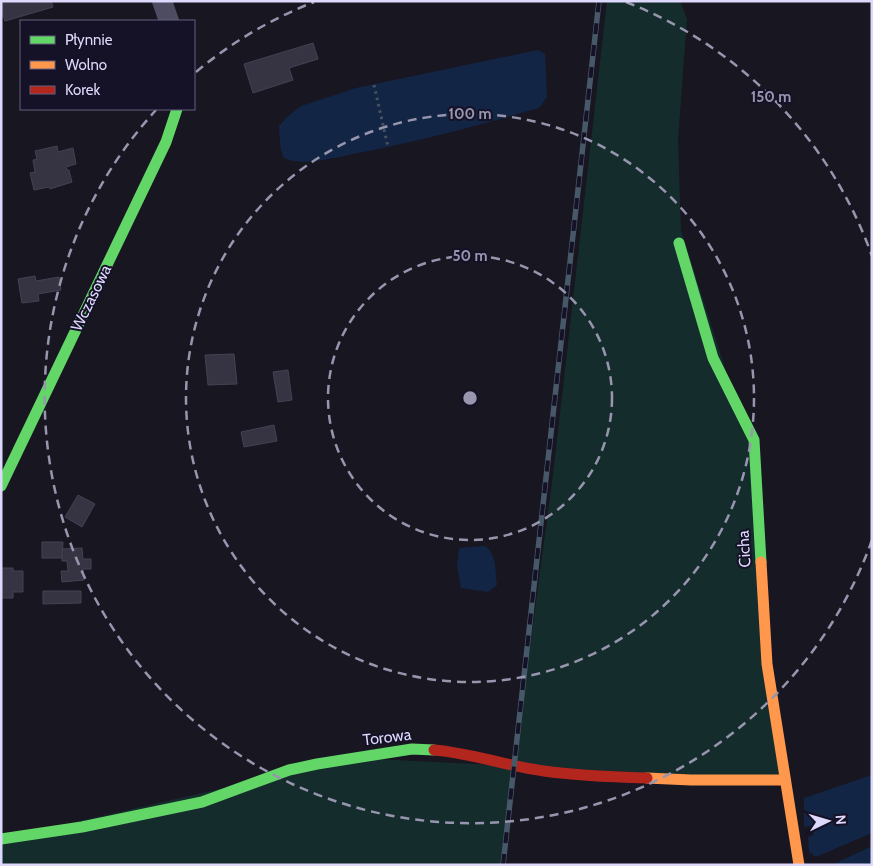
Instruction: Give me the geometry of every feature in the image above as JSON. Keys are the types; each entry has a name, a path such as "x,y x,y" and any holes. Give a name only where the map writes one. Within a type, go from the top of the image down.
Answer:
{"street":[{"path":"162,1 169,20"},
{"name":"Wczasowa","path":"1,486 166,142 177,110"},
{"name":"Cicha","path":"679,243 713,358 754,440 767,664 798,865"},
{"name":"Torowa","path":"1,839 82,827 175,808 202,802 289,770 385,752 412,749 447,752 542,771 574,775 652,779 785,780"}],"path":[{"path":"374,85 388,147"}],"green space":[{"path":"607,1 680,1 687,19 678,139 681,230 748,441 785,780 514,766 553,475"},
{"path":"355,758 514,766 502,865 1,865 1,839"}],"water":[{"path":"538,50 545,54 547,97 539,108 426,138 326,160 302,162 291,161 283,157 279,126 301,106 356,88"},
{"path":"485,546 494,558 497,585 488,592 461,588 457,566 459,548"},
{"path":"872,775 872,833 816,857 809,852 808,837 814,835 811,826 804,827 804,798"},
{"path":"872,846 872,865 832,865"}],"building":[{"path":"1,1 51,1 53,7 5,21 1,9"},
{"path":"313,43 318,59 289,68 293,80 253,93 244,64"},
{"path":"57,146 58,152 73,148 76,164 66,167 69,170 72,182 50,189 49,187 34,190 30,173 35,172 33,160 37,159 35,151"},
{"path":"35,276 36,281 59,277 61,290 38,294 39,301 22,303 18,279"},
{"path":"234,354 237,384 208,385 205,355"},
{"path":"288,370 292,400 278,402 273,372"},
{"path":"274,425 277,441 244,447 241,432"},
{"path":"78,495 95,504 82,527 65,517"},
{"path":"42,542 63,542 62,558 42,558"},
{"path":"82,548 83,559 91,559 91,569 83,569 84,580 62,582 61,571 68,571 67,561 62,561 62,549"},
{"path":"1,568 13,568 13,571 23,571 23,592 13,592 13,598 1,598"},
{"path":"43,591 81,591 81,603 43,604"}],"railway":[{"path":"503,865 599,1"}],"traffic: fast":[{"path":"1,486 166,142 177,110"},
{"path":"679,243 713,358 754,440 761,562"},
{"path":"1,839 82,827 202,802 289,770 317,764 412,749 434,750"}],"traffic: slow":[{"path":"761,562 767,664 799,865"},
{"path":"647,778 785,780"}],"traffic: jam":[{"path":"434,750 557,773 647,778"}]}
